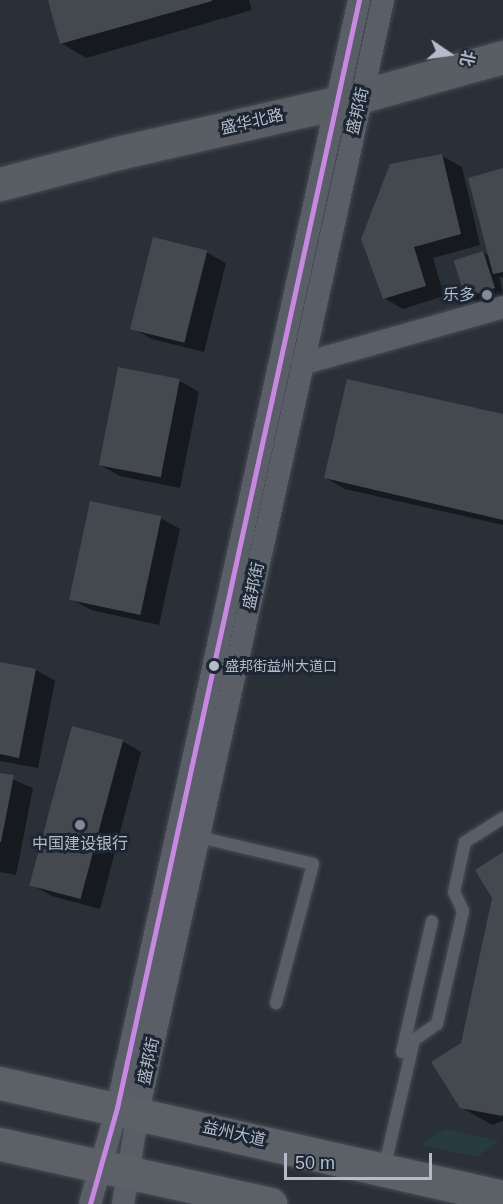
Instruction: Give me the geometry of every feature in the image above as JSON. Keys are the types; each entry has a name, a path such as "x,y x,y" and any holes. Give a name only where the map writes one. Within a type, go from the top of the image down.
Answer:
{"main road":[{"name":"益州大道","path":"0,1083 128,1110 503,1197"},
{"path":"0,1144 98,1167 126,1189 270,1204"}],"street":[{"name":"盛邦街","path":"90,1204 98,1167 128,1110 199,837 302,364 349,100 359,0"},
{"name":"盛邦街","path":"126,1189 128,1110 349,100 383,0"},
{"name":"盛华北路","path":"0,184 118,153 349,100 503,57"},
{"path":"302,364 503,307"}],"lane":[{"path":"380,1168 414,1040 437,1024 463,911 454,892 465,842 503,818"},
{"path":"199,837 313,864 276,1003"},
{"path":"380,1168 432,921"}],"green space":[{"path":"445,1129 500,1141 477,1157 421,1145"}],"building":[{"path":"48,0 212,0 212,1 60,44"},
{"path":"442,154 461,234 414,247 426,286 383,299 361,239 390,164"},
{"path":"503,168 503,272 493,274 468,178"},
{"path":"153,237 207,251 184,343 130,329"},
{"path":"483,251 495,288 466,298 454,261"},
{"path":"118,367 180,379 161,477 99,465"},
{"path":"347,379 503,414 503,520 324,478"},
{"path":"90,501 161,516 140,615 69,600"},
{"path":"0,662 36,669 19,758 0,754"},
{"path":"72,726 123,740 80,899 29,885"},
{"path":"0,773 14,775 1,842 0,842"},
{"path":"503,852 502,1116 460,1108 431,1062 461,1043 492,898 475,870"}],"transit line":[{"path":"90,1204 117,1108 359,0"}],"place":[{"name":"乐多","path":"487,295"},
{"name":"盛邦街益州大道口","path":"214,666"},
{"name":"中国建设银行","path":"80,825"}]}
